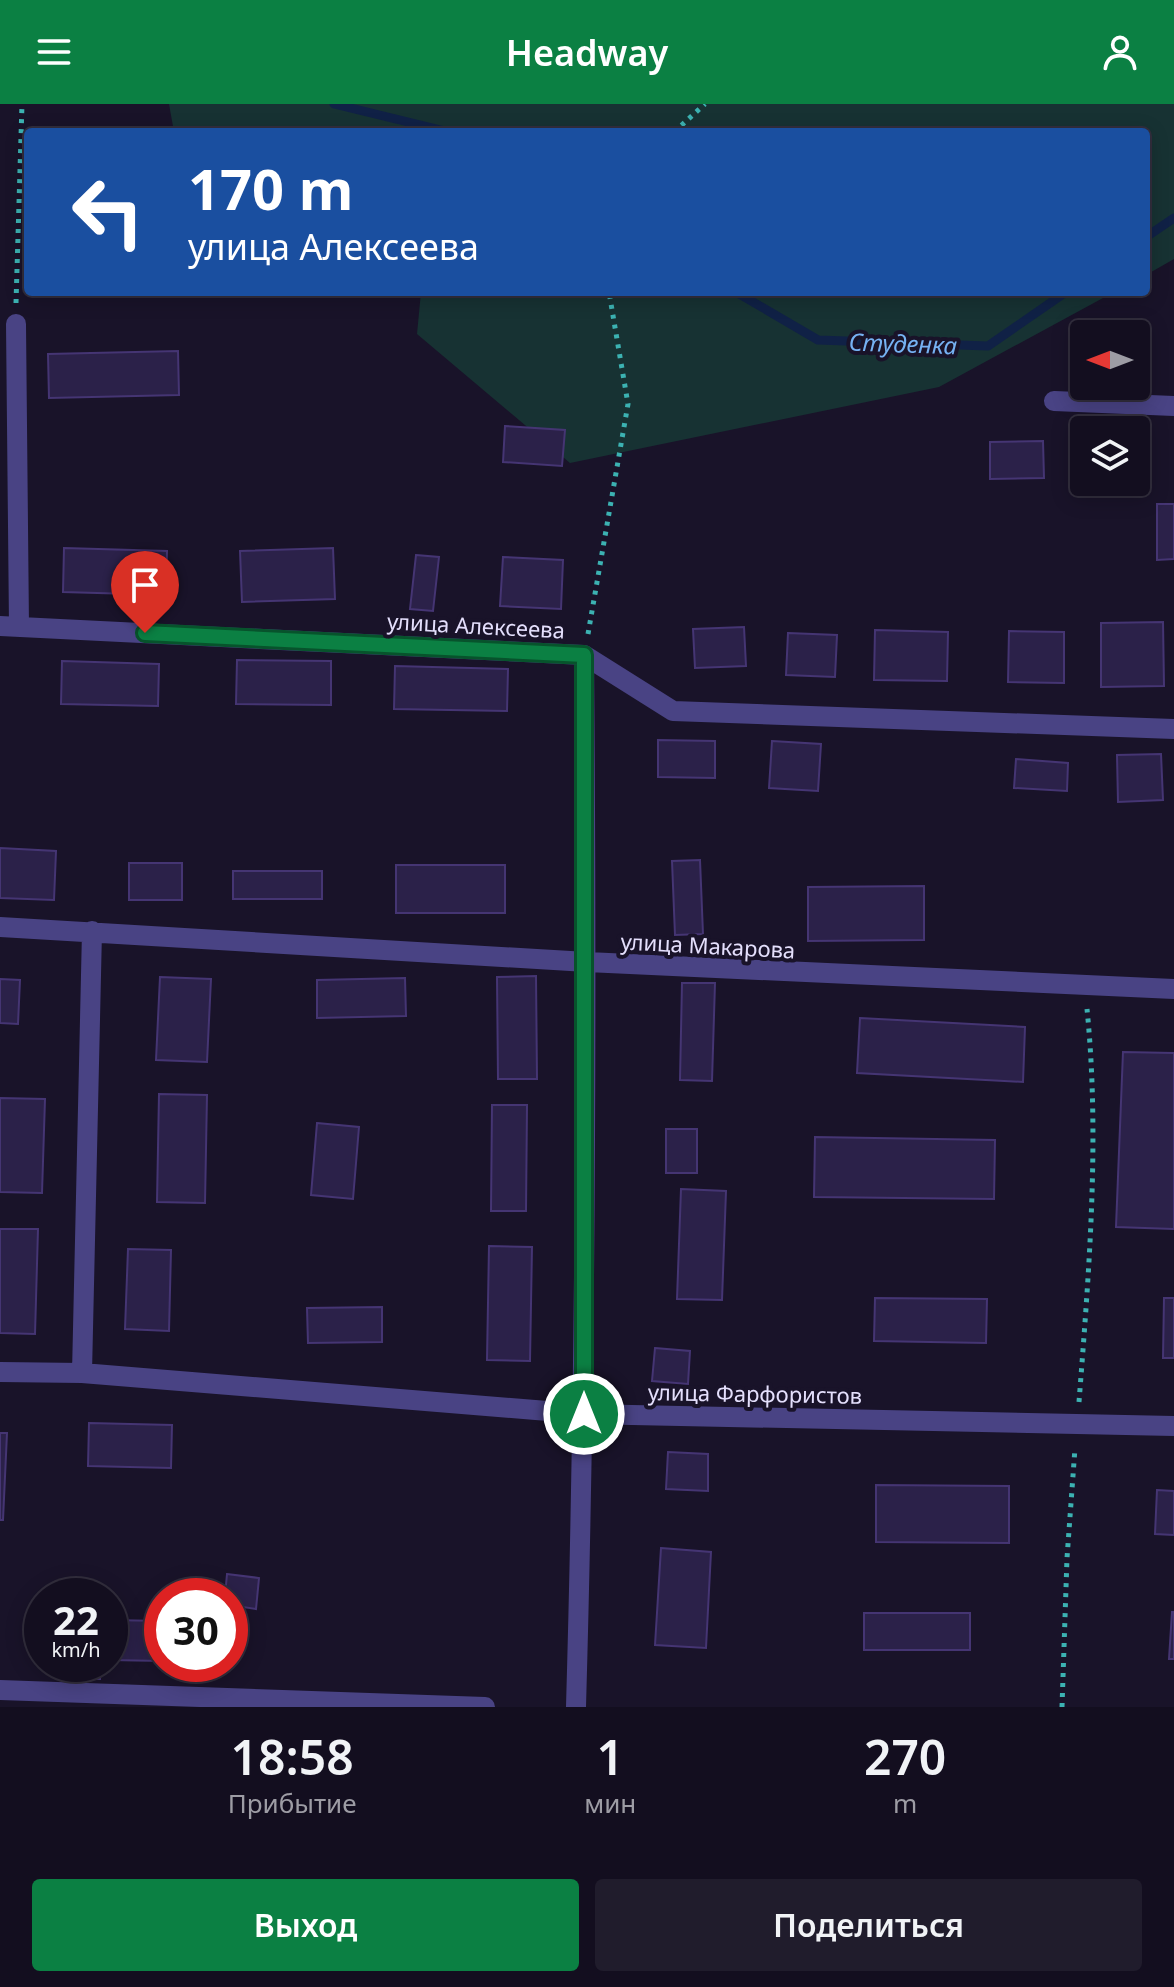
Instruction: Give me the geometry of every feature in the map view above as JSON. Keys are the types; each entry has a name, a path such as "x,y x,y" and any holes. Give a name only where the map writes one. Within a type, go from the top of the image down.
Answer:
{"street":[{"path":"10,626 16,324"},
{"path":"1054,401 1174,406"},
{"name":"улица Алексеева","path":"10,626 584,655 673,711 1174,729"},
{"path":"576,1707 584,1414 587,962 584,655"},
{"name":"улица Макарова","path":"0,927 587,962 1085,988 1174,989"},
{"path":"82,1373 92,931"},
{"name":"улица Фарфористов","path":"0,1372 82,1373 584,1414 1174,1426"},
{"path":"0,1690 485,1707"}],"path":[{"path":"16,324 22,104"},
{"path":"678,128 705,104"},
{"path":"584,655 628,404 610,296"},
{"path":"1062,1707 1067,1558 1087,1291 1093,1068 1085,988"}],"green space":[{"path":"169,104 1174,104 1174,259 1150,273 1150,128 173,128"},
{"path":"421,296 1107,296 939,387 570,463 417,334"}],"building":[{"path":"178,351 179,395 49,398 48,354"},
{"path":"505,426 565,430 562,466 503,462"},
{"path":"1043,441 1044,478 990,479 990,442"},
{"path":"1157,504 1174,504 1174,559 1157,560"},
{"path":"64,548 167,551 166,595 63,592"},
{"path":"333,548 335,599 242,602 240,551"},
{"path":"416,555 439,557 433,611 410,609"},
{"path":"503,557 563,560 561,609 500,606"},
{"path":"1163,622 1164,686 1101,687 1101,623"},
{"path":"744,627 746,666 695,668 693,629"},
{"path":"875,630 948,632 947,681 874,680"},
{"path":"1009,631 1064,632 1064,683 1008,682"},
{"path":"788,633 837,635 835,677 786,675"},
{"path":"237,660 331,661 331,705 236,704"},
{"path":"62,661 159,664 158,706 61,704"},
{"path":"395,666 508,669 507,711 394,709"},
{"path":"658,740 715,741 715,778 658,777"},
{"path":"772,741 821,744 818,791 769,788"},
{"path":"1161,754 1163,800 1118,802 1117,755"},
{"path":"1016,759 1068,763 1067,791 1014,788"},
{"path":"0,848 56,851 54,900 0,898"},
{"path":"700,860 703,934 675,935 672,861"},
{"path":"129,863 182,863 182,900 129,900"},
{"path":"396,865 505,865 505,913 396,913"},
{"path":"233,871 322,871 322,899 233,899"},
{"path":"924,886 924,940 808,941 808,887"},
{"path":"536,976 537,1079 498,1079 497,977"},
{"path":"160,977 211,979 207,1062 156,1060"},
{"path":"405,978 406,1016 317,1018 317,980"},
{"path":"0,979 20,980 18,1024 0,1023"},
{"path":"682,983 715,983 712,1081 680,1080"},
{"path":"860,1018 1025,1027 1023,1082 857,1073"},
{"path":"1123,1052 1174,1053 1174,1229 1116,1227"},
{"path":"159,1094 207,1095 205,1203 157,1202"},
{"path":"0,1098 45,1099 42,1193 0,1192"},
{"path":"492,1105 527,1105 526,1211 491,1211"},
{"path":"317,1123 359,1127 353,1199 311,1195"},
{"path":"666,1129 697,1129 697,1173 666,1173"},
{"path":"815,1137 995,1140 994,1199 814,1197"},
{"path":"681,1189 726,1191 722,1300 677,1299"},
{"path":"0,1229 38,1229 35,1334 0,1333"},
{"path":"489,1246 532,1247 530,1361 487,1360"},
{"path":"128,1249 171,1250 169,1331 125,1329"},
{"path":"875,1298 987,1299 986,1343 874,1341"},
{"path":"1164,1298 1174,1298 1174,1358 1163,1358"},
{"path":"382,1307 382,1342 308,1343 307,1308"},
{"path":"655,1348 690,1351 688,1384 652,1381"},
{"path":"89,1423 172,1425 171,1468 88,1466"},
{"path":"0,1433 7,1433 3,1520 0,1520"},
{"path":"668,1452 708,1454 708,1491 666,1489"},
{"path":"876,1485 1009,1486 1009,1543 876,1542"},
{"path":"1157,1490 1174,1491 1174,1535 1155,1534"},
{"path":"661,1548 711,1552 706,1648 655,1645"},
{"path":"227,1574 259,1578 256,1609 248,1608 248,1578 227,1578"},
{"path":"1172,1612 1174,1659 1169,1659"},
{"path":"864,1613 970,1613 970,1650 864,1650"},
{"path":"128,1620 144,1621 144,1661 128,1660"}],"waterway":[{"name":"Студенка","path":"334,104 433,128"},
{"name":"Студенка","path":"1150,234 1174,218"},
{"name":"Студенка","path":"743,296 818,340 988,346 1060,296"}],"route":[{"path":"145,633 584,655 587,962 584,1414"}]}
